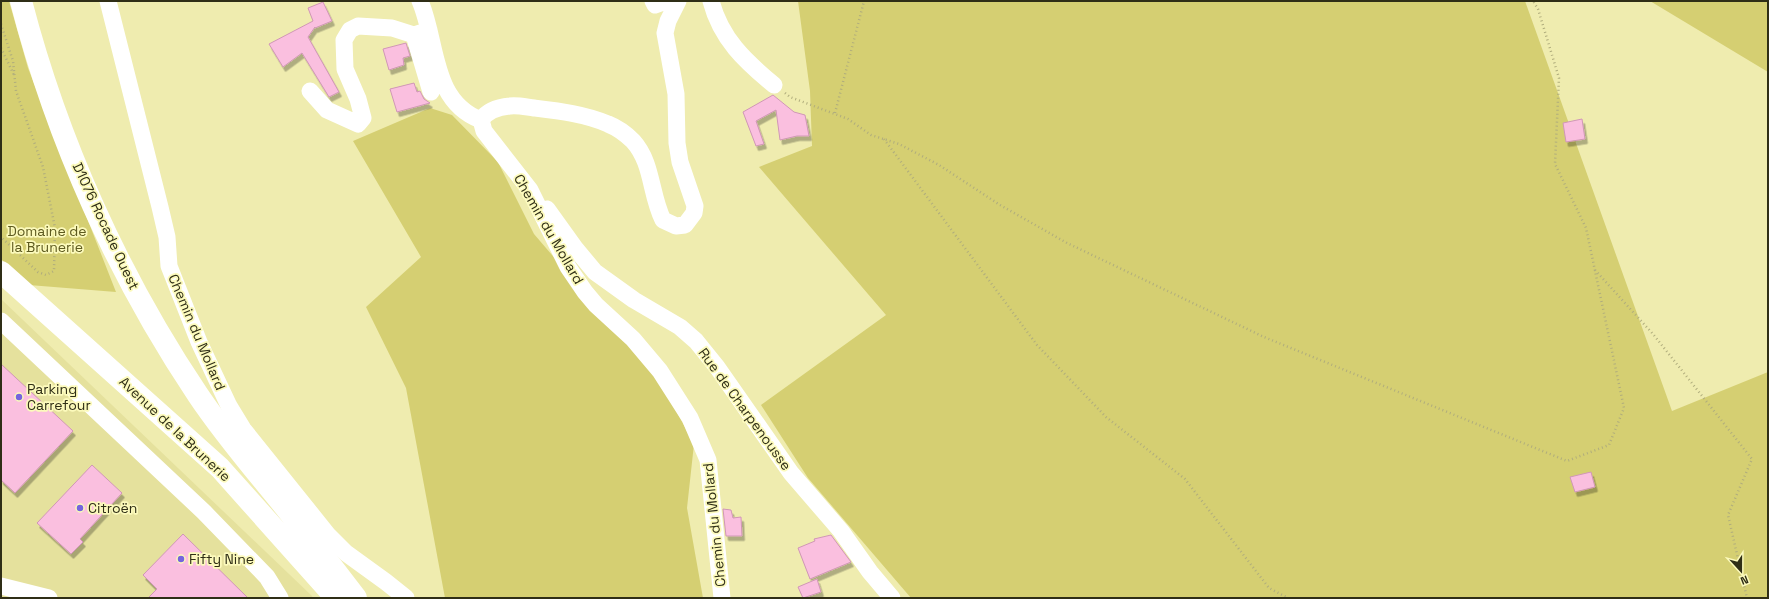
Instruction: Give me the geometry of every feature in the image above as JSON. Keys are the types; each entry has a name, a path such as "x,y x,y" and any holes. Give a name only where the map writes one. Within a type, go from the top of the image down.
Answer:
{"main road":[{"name":"D1076 Rocade Ouest","path":"21,1 50,96 79,172 109,239 165,342 198,395 227,434"},
{"name":"Avenue de la Brunerie","path":"1,272 220,468 336,598"},
{"path":"227,434 282,523 339,598"},
{"path":"227,434 356,598"}],"street":[{"name":"Chemin du Mollard","path":"108,1 160,207 167,237 170,266 199,342 229,406 243,429 328,535 346,553 406,598"},
{"path":"420,1 422,33 432,92"},
{"path":"653,1 655,5 666,1"},
{"path":"422,33 442,85 470,116 481,120 490,112 511,105 570,112 608,124 628,136 643,156 652,178 659,212 663,220 676,226 685,224 694,213 695,206 680,162 677,143 676,94 665,33 668,21 678,1"},
{"path":"711,1 718,22 730,42 745,60 774,85"},
{"path":"310,91 327,110 358,124 363,118 358,99 345,69 344,40 350,30 358,26 392,28 422,33"},
{"name":"Chemin du Mollard","path":"481,120 484,131 530,190 548,230 576,279 596,306 633,339 660,370 678,397 701,442 708,460 722,598"},
{"name":"Rue de Charpenousse","path":"530,190 545,206 575,248 595,272 634,300 680,328 696,341 717,367 791,474 841,531 870,572 892,598"},
{"path":"1,321 204,512 267,577 280,598"},
{"path":"1,586 49,598"}],"path":[{"path":"835,113 864,1"},
{"path":"774,85 790,97 835,113 848,119 870,135 899,144 939,165 1000,205 1067,244 1264,338 1567,461 1609,445 1624,408 1586,228 1556,164 1559,78 1538,9 1532,1"},
{"path":"1,24 13,61 16,91 44,167 55,228 54,271 46,275 38,272 1,236"},
{"path":"1,48 15,76"},
{"path":"883,139 1037,345 1106,417 1185,479 1269,588 1288,598"},
{"path":"1595,270 1653,334 1752,459 1728,515 1747,598"}],"shaded area":[{"path":"1,299 312,596 313,598 1,598"}],"green space":[{"name":"Domaine de la Brunerie","path":"1,1 9,1 28,68 116,292 29,285 1,259"},
{"path":"798,1 1525,1 1672,411 1768,372 1768,598 911,598 808,478 761,405 886,315 759,167 812,146 810,91"},
{"path":"1650,1 1768,1 1768,72"},
{"path":"430,108 452,115 498,162 534,234 660,381 694,444 687,508 703,598 445,598 406,388 366,307 421,257 353,141"}],"building":[{"path":"323,2 332,21 315,27 308,37 339,92 329,97 302,53 283,67 269,44 313,21 308,8"},
{"path":"406,43 410,56 403,58 404,65 389,70 383,49"},
{"path":"414,83 417,92 420,91 424,99 430,103 397,112 390,89"},
{"path":"773,95 794,112 805,115 809,136 797,136 780,140 776,110 756,121 764,144 756,146 743,112"},
{"path":"1582,119 1585,139 1566,142 1563,123"},
{"name":"Parking Carrefour","path":"1,364 73,431 15,493 1,480"},
{"name":"Citroën","path":"92,465 122,493 80,539 83,542 71,554 37,523"},
{"path":"1591,472 1595,487 1575,492 1570,477"},
{"path":"723,509 731,510 733,518 741,517 742,536 726,536"},
{"path":"183,534 248,598 148,598 157,589 143,575"},
{"path":"831,535 851,562 810,579 798,548 815,541 814,539"},
{"path":"817,579 821,592 803,598 798,587"}],"place":[{"name":"Parking Carrefour","path":"19,397"},
{"name":"Citroën","path":"80,508"},
{"name":"Fifty Nine","path":"181,559"}]}
